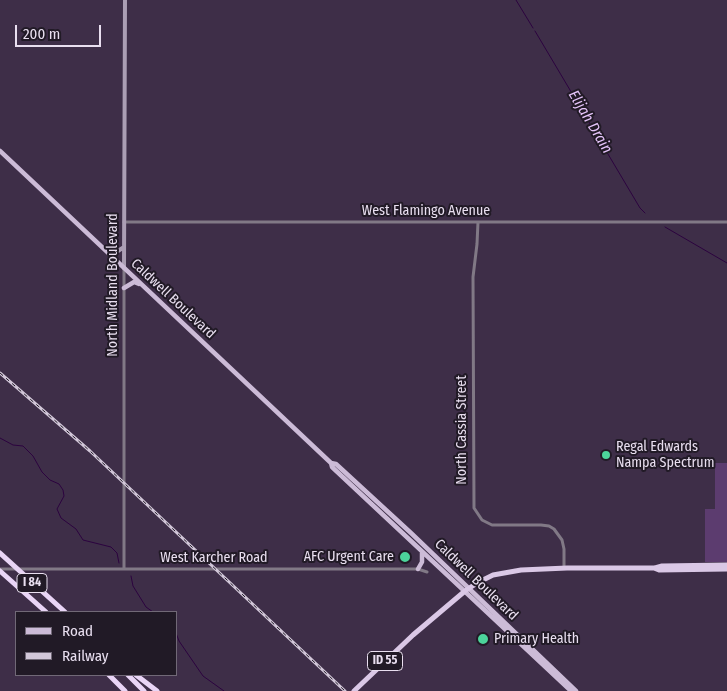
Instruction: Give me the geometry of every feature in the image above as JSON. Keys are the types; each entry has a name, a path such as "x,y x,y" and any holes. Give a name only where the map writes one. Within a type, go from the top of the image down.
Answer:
{"highway":[{"name":"I 84","path":"0,553 64,611"},
{"name":"ID 55","path":"355,689 413,635 467,590 486,578 511,571 564,568 654,568 727,565"},
{"name":"ID 55","path":"654,568 660,570 727,569"},
{"name":"I 84","path":"0,570 45,611"},
{"path":"110,676 125,691"},
{"path":"129,676 144,691"},
{"path":"137,676 157,691"}],"main road":[{"name":"North Midland Boulevard","path":"124,268 125,0"},
{"name":"Caldwell Boulevard","path":"0,151 331,463 332,467 467,590"},
{"path":"106,251 118,251 124,247"},
{"path":"124,288 134,282 140,284"},
{"name":"Caldwell Boulevard","path":"331,463 336,464 536,656"},
{"path":"418,569 423,556 420,549"},
{"path":"536,656 571,691"},
{"path":"536,656 576,691"}],"street":[{"name":"West Flamingo Avenue","path":"124,222 727,222"},
{"name":"North Cassia Street","path":"478,222 473,277 474,508 482,520 492,525 549,526 562,540 564,568"},
{"name":"North Midland Boulevard","path":"124,268 124,569"},
{"name":"West Karcher Road","path":"0,570 418,569 427,572"}],"shaded area":[{"path":"715,463 727,463 727,562 705,562 705,509 715,509"}],"waterway":[{"name":"Elijah Drain","path":"516,0 533,28"},
{"name":"Elijah Drain","path":"535,31 640,208 645,213"},
{"name":"Elijah Drain","path":"665,227 727,263"},
{"path":"0,438 13,445 23,446 33,456 42,472 50,480 59,484 63,490 64,496 57,509 61,518 76,529 83,540 111,547 117,553 119,563"},
{"path":"131,576 133,586 146,607 152,611"},
{"path":"178,638 203,676 224,691"}],"railway":[{"path":"0,373 90,451 345,691"}],"place":[{"name":"Regal Edwards Nampa Spectrum","path":"606,455"},
{"name":"AFC Urgent Care","path":"405,557"},
{"name":"Primary Health","path":"483,639"}]}
